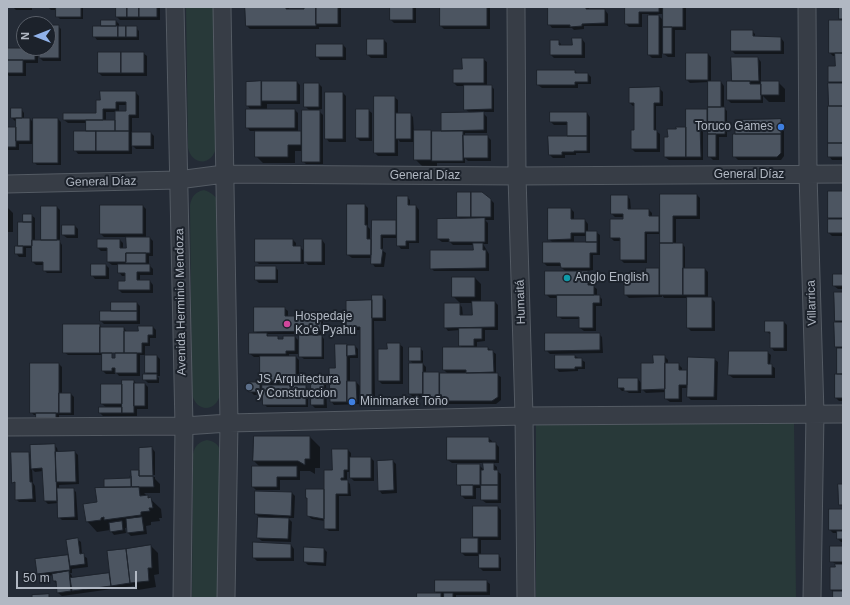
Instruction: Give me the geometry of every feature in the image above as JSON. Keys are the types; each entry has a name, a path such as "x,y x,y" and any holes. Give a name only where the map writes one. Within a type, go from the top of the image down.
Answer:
{"street":[{"name":"Avenida Herminio Mendoza","path":"175,7 184,426 182,598"},
{"path":"222,7 224,174 230,423 226,598"},
{"name":"Humaitá","path":"516,7 517,176 524,416 526,598"},
{"name":"Villarrica","path":"807,7 808,174 815,414 812,598"},
{"name":"General Díaz","path":"7,184 178,180 224,174 517,176 843,174"},
{"path":"7,427 184,426 230,423 524,416 843,414"}],"shaded area":[{"path":"186,7 214,7 216,147 211,158 202,161 198,161 194,158 190,154 188,148"},
{"path":"204,190 211,193 217,199 220,394 215,404 206,408 198,405 192,394 190,205 194,195"},
{"path":"794,421 796,598 536,598 536,424"},
{"path":"207,440 218,445 220,449 220,598 192,598 193,454 198,444"}],"building":[{"path":"56,7 81,7 81,17 56,16"},
{"path":"116,7 127,7 127,17 116,17"},
{"path":"127,7 139,7 139,17 127,17"},
{"path":"139,7 157,7 157,17 139,17"},
{"path":"245,7 286,7 286,9 304,9 304,7 316,7 316,26 246,26"},
{"path":"316,7 338,7 338,24 316,24"},
{"path":"390,7 413,7 413,20 390,20"},
{"path":"440,7 487,7 487,26 440,26"},
{"path":"548,7 586,7 586,9 605,9 605,23 582,24 582,26 570,27 570,25 548,25"},
{"path":"625,7 659,7 659,12 639,12 639,24 625,24"},
{"path":"663,7 683,7 683,27 663,27"},
{"path":"839,7 843,7 843,19 839,19"},
{"path":"648,15 659,15 659,55 648,55"},
{"path":"101,20 116,20 116,26 101,26"},
{"path":"829,20 843,20 843,53 829,53"},
{"path":"56,25 59,25 59,58 39,58 39,56 56,56"},
{"path":"93,26 118,26 118,37 93,37"},
{"path":"118,26 126,26 126,37 118,37"},
{"path":"126,26 137,26 137,37 126,37"},
{"path":"663,27 672,27 672,54 663,54"},
{"path":"731,30 753,30 753,36 781,37 781,51 731,51"},
{"path":"572,38 582,38 582,55 550,55 550,40 559,40 559,45 572,45"},
{"path":"367,39 384,39 384,55 367,55"},
{"path":"316,44 343,44 343,57 316,57"},
{"path":"7,48 16,48 16,56 35,56 35,60 7,60"},
{"path":"98,52 121,52 121,73 98,73"},
{"path":"121,52 144,52 144,73 121,73"},
{"path":"686,53 708,53 708,80 686,80"},
{"path":"835,53 843,53 843,82 828,82 828,66 835,66"},
{"path":"731,57 758,57 759,81 732,81"},
{"path":"462,58 484,58 484,83 453,83 453,69 462,69"},
{"path":"7,60 23,60 23,73 7,73"},
{"path":"537,70 575,70 575,73 588,73 588,82 575,82 575,85 537,85"},
{"path":"261,81 261,106 246,106 246,82"},
{"path":"262,81 297,81 297,101 262,101"},
{"path":"708,81 721,81 721,107 708,107"},
{"path":"727,81 750,81 750,84 761,84 761,100 727,100"},
{"path":"761,81 779,81 779,95 761,95"},
{"path":"304,83 319,83 319,107 304,107"},
{"path":"828,83 843,83 843,106 829,106"},
{"path":"464,85 492,85 492,109 464,110"},
{"path":"660,87 660,103 654,103 654,130 657,130 657,149 631,149 631,130 634,130 634,103 629,103 629,88"},
{"path":"100,91 136,91 136,115 129,115 129,131 115,131 115,111 126,111 126,102 116,102 116,109 103,109 103,120 63,120 63,113 96,113 96,100 100,100"},
{"path":"325,92 343,92 343,139 325,139"},
{"path":"374,96 395,96 395,153 374,153"},
{"path":"828,106 843,106 843,143 828,143"},
{"path":"708,107 725,107 725,134 708,134"},
{"path":"11,108 22,108 22,118 11,118"},
{"path":"246,109 295,109 295,128 246,128"},
{"path":"356,109 369,109 369,138 356,138"},
{"path":"686,109 707,109 707,126 700,126 701,157 686,157"},
{"path":"302,110 320,110 320,162 302,162"},
{"path":"484,112 484,130 441,131 441,113"},
{"path":"550,112 587,112 587,136 567,136 567,122 550,122"},
{"path":"396,113 411,113 411,139 396,139"},
{"path":"16,118 30,118 30,141 16,141"},
{"path":"33,118 58,118 58,163 33,163"},
{"path":"781,119 781,134 735,134 735,120"},
{"path":"86,120 115,120 115,131 86,131"},
{"path":"7,127 16,127 16,147 7,147"},
{"path":"676,127 686,127 686,157 664,157 664,137 668,137 667,129 676,129"},
{"path":"414,130 431,130 431,160 414,160"},
{"path":"74,131 96,131 96,151 74,151"},
{"path":"96,131 129,131 129,151 96,151"},
{"path":"255,131 301,131 301,145 288,145 288,157 255,157"},
{"path":"432,131 463,131 463,161 432,161"},
{"path":"132,132 151,132 151,146 132,146"},
{"path":"708,134 716,134 716,157 708,157"},
{"path":"733,134 781,134 781,153 777,157 733,157"},
{"path":"463,135 488,135 488,158 464,158"},
{"path":"548,136 587,136 587,151 562,152 562,155 549,155"},
{"path":"828,143 843,143 843,157 828,157"},
{"path":"828,191 843,191 843,218 828,218"},
{"path":"457,192 471,192 471,217 457,217"},
{"path":"471,192 482,192 491,199 491,217 471,217"},
{"path":"660,194 697,194 697,216 673,216 673,243 660,243"},
{"path":"611,195 628,195 628,209 649,209 649,216 659,216 659,232 645,232 645,260 620,260 620,238 610,238 610,219 623,219 623,214 611,214"},
{"path":"397,196 408,196 408,205 416,205 416,241 406,241 406,246 397,246"},
{"path":"347,204 365,204 365,225 367,225 367,239 371,239 371,255 347,255"},
{"path":"100,205 143,205 143,234 100,234"},
{"path":"41,206 57,206 57,240 41,240"},
{"path":"548,208 571,208 571,219 585,219 585,233 571,233 571,239 548,240"},
{"path":"23,214 32,214 32,222 23,222"},
{"path":"485,218 485,242 449,242 449,239 437,239 437,219"},
{"path":"828,219 843,219 843,233 828,233"},
{"path":"372,220 396,220 396,235 381,235 381,249 383,249 381,264 371,264"},
{"path":"18,222 32,222 32,246 18,246"},
{"path":"62,225 75,225 75,235 62,235"},
{"path":"586,231 597,231 597,242 586,242"},
{"path":"126,237 150,237 150,253 126,253 126,262 107,262 107,248 97,248 97,239 120,239 120,248 126,248"},
{"path":"255,239 293,239 293,246 301,246 301,262 255,262"},
{"path":"304,239 322,239 322,262 304,262"},
{"path":"32,240 60,240 60,271 43,271 43,262 32,262"},
{"path":"543,242 597,242 597,253 590,253 590,268 561,268 560,263 543,263"},
{"path":"473,243 483,243 483,250 486,250 486,268 430,269 430,250 473,250"},
{"path":"660,243 683,243 683,295 660,295"},
{"path":"15,246 23,246 23,254 15,254"},
{"path":"126,253 146,253 146,263 126,263"},
{"path":"91,264 106,264 106,276 91,276"},
{"path":"118,264 150,264 150,272 137,272 137,280 150,280 150,290 118,290 118,281 125,281 125,273 118,273"},
{"path":"255,266 276,266 276,280 255,280"},
{"path":"646,268 659,268 659,295 624,295 624,282 646,282"},
{"path":"683,268 705,268 705,295 683,295"},
{"name":"Anglo English","path":"545,271 588,271 588,285 594,285 594,295 545,295"},
{"path":"833,274 843,274 843,286 833,286"},
{"path":"452,277 475,277 475,297 452,297"},
{"path":"834,292 843,292 843,321 835,321"},
{"path":"372,295 383,295 383,318 372,318"},
{"path":"557,295 600,295 600,303 593,303 593,328 579,328 579,317 557,317"},
{"path":"687,297 712,297 712,328 687,328"},
{"path":"372,300 372,401 360,401 360,327 346,327 346,301"},
{"path":"472,301 495,301 495,327 444,328 444,303 460,303 460,315 472,315"},
{"path":"111,302 137,302 137,311 111,311"},
{"name":"Hospedaje Ko'e Pyahu","path":"254,307 285,307 285,316 321,316 321,331 254,332"},
{"path":"100,311 137,311 137,321 100,321"},
{"path":"765,321 784,321 784,348 770,348 770,332 765,332"},
{"path":"834,322 843,322 843,347 835,347"},
{"path":"63,324 100,324 100,353 63,353"},
{"path":"138,326 153,326 153,335 148,335 148,343 142,343 142,353 124,353 124,331 138,331"},
{"path":"100,327 124,327 124,353 100,353"},
{"path":"459,328 482,328 482,339 474,339 474,346 459,346"},
{"path":"249,333 267,333 267,336 278,336 278,339 283,339 283,336 295,336 295,351 286,351 286,354 249,354"},
{"path":"545,333 600,333 600,350 545,351"},
{"path":"299,335 322,335 322,357 299,357"},
{"path":"387,343 400,343 400,381 378,381 378,349 387,349"},
{"path":"335,344 347,344 347,402 330,402 329,368 335,368"},
{"path":"347,345 355,345 356,355 347,356"},
{"path":"409,347 421,347 421,361 409,361"},
{"path":"443,347 488,347 488,350 493,350 494,372 466,373 466,370 443,370"},
{"path":"837,348 843,348 843,374 837,374"},
{"path":"729,351 768,351 768,364 772,364 772,375 728,375"},
{"path":"102,353 112,353 112,358 115,358 115,353 137,353 137,373 115,373 115,368 112,368 112,371 102,371"},
{"path":"145,355 157,355 157,373 145,373"},
{"path":"555,355 575,355 575,358 582,358 582,367 575,367 575,369 555,369"},
{"path":"653,355 665,355 665,389 641,390 641,363 653,363"},
{"path":"260,356 296,356 296,381 260,381"},
{"path":"688,357 715,358 714,397 687,397"},
{"path":"30,363 59,363 59,413 30,413"},
{"path":"409,363 423,363 423,394 409,394"},
{"path":"665,363 679,363 679,370 687,370 687,385 679,385 679,399 665,399"},
{"path":"423,372 439,372 439,398 423,398"},
{"path":"440,373 498,373 498,397 492,401 440,401"},
{"path":"143,374 157,374 157,380 143,380"},
{"path":"835,374 843,374 843,398 835,398"},
{"path":"618,378 638,378 638,391 624,391 624,388 618,388"},
{"path":"122,380 134,380 134,413 122,413"},
{"path":"311,380 324,380 324,405 311,405"},
{"path":"347,381 356,381 357,402 347,402"},
{"path":"249,382 260,382 260,392 249,392"},
{"path":"134,383 145,383 145,406 134,406"},
{"path":"101,384 122,384 122,404 101,404"},
{"path":"262,385 306,385 306,405 263,405"},
{"path":"59,393 71,393 71,413 59,413"},
{"path":"99,407 122,407 122,413 99,413"},
{"path":"36,413 56,413 56,418 36,418"},
{"path":"254,436 310,436 310,459 305,459 305,465 298,461 253,461"},
{"path":"447,437 489,437 489,442 496,442 496,460 447,460"},
{"path":"55,444 57,501 44,501 42,468 31,469 30,445"},
{"path":"152,447 153,476 139,476 139,448"},
{"path":"332,449 348,449 348,470 344,470 344,478 341,478 341,480 348,480 348,494 336,494 336,529 324,529 324,470 332,470"},
{"path":"75,451 76,482 56,482 55,452"},
{"path":"11,452 29,452 30,482 32,482 33,499 15,500 15,482 12,483"},
{"path":"350,457 371,457 371,478 350,478"},
{"path":"393,460 394,490 378,491 377,461"},
{"path":"483,463 494,463 494,470 498,470 498,485 481,485 481,470 483,470"},
{"path":"457,464 480,464 480,485 457,485"},
{"path":"252,466 297,466 297,477 277,477 277,487 252,487"},
{"path":"131,470 139,470 139,476 153,476 154,487 132,487"},
{"path":"130,476 131,487 104,487 104,479 130,478"},
{"path":"838,484 843,484 843,505 839,505"},
{"path":"461,485 473,485 473,496 461,496"},
{"path":"481,485 498,485 498,500 481,500"},
{"path":"139,487 140,496 148,495 148,498 151,497 153,508 149,508 150,511 141,512 141,515 104,520 104,517 101,518 101,520 86,522 83,504 97,502 95,488"},
{"path":"57,488 74,488 75,517 58,518"},
{"path":"306,489 324,489 324,519 307,516"},
{"path":"255,491 292,492 291,516 255,514"},
{"path":"473,506 498,506 498,537 473,537"},
{"path":"829,509 843,509 843,530 829,530"},
{"path":"142,517 144,531 127,533 126,519"},
{"path":"258,517 289,518 288,539 257,538"},
{"path":"122,521 123,530 110,532 109,523"},
{"path":"837,531 843,531 843,539 837,539"},
{"path":"78,538 80,554 84,553 85,564 70,566 66,540"},
{"path":"461,538 478,538 478,553 461,553"},
{"path":"253,542 291,544 291,558 253,558"},
{"path":"151,545 152,568 148,568 149,581 130,583 126,549"},
{"path":"830,546 843,546 843,562 830,562"},
{"path":"304,547 324,548 324,563 304,562"},
{"path":"126,549 130,583 111,586 107,551"},
{"path":"479,554 499,554 499,568 479,568"},
{"path":"68,555 70,570 37,574 35,559"},
{"path":"835,564 843,564 843,590 830,590 830,567 835,567"},
{"path":"69,571 71,591 57,593 56,581 53,581 52,574"},
{"path":"109,573 111,586 72,591 70,578"},
{"path":"435,580 487,580 487,592 435,592"},
{"path":"833,591 843,591 843,598 833,598"},
{"path":"417,593 441,593 441,598 417,598"},
{"path":"444,593 453,593 453,598 444,598"},
{"path":"49,594 49,598 32,598 32,595"}],"place":[{"name":"Toruco Games","path":"781,127"},
{"name":"Anglo English","path":"567,278"},
{"name":"Hospedaje Ko'e Pyahu","path":"287,324"},
{"name":"JS Arquitectura y Construccion","path":"249,387"},
{"name":"Minimarket Toño","path":"352,402"}]}
